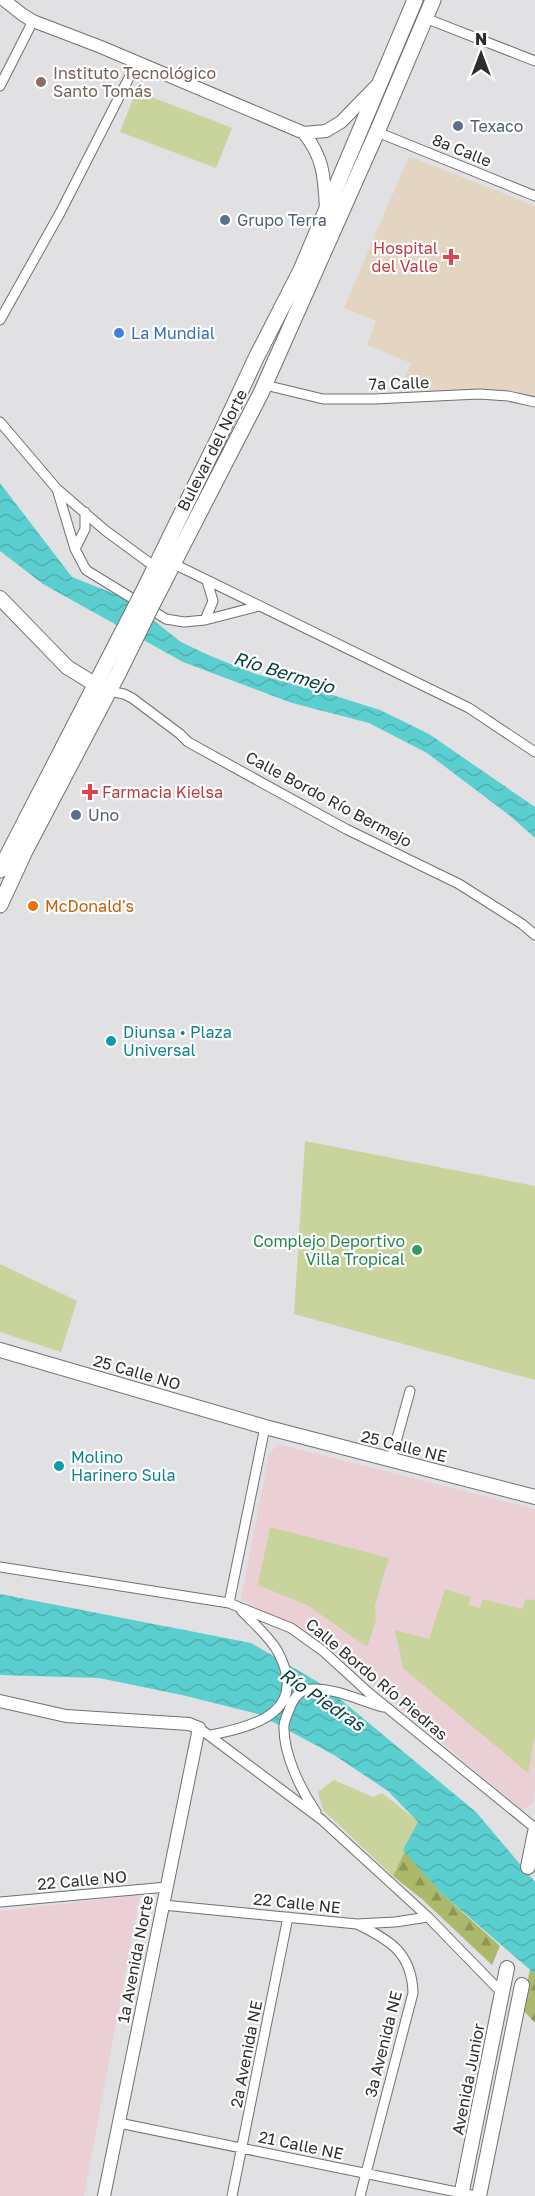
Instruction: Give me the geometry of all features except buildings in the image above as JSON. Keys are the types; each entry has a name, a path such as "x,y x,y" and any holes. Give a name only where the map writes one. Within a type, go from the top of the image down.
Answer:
{"highway":[{"name":"Bulevar del Norte","path":"148,597 155,567 301,270 415,0"},
{"name":"Bulevar del Norte","path":"0,870 102,688 148,597 174,564 265,385 433,0"},
{"name":"Bulevar del Norte","path":"0,904 102,688"}],"main road":[{"name":"Calle Bordo Río Bermejo","path":"0,598 67,667 102,688"},
{"name":"25 Calle NO","path":"0,1350 265,1426"},
{"name":"25 Calle NE","path":"265,1426 535,1497"},
{"path":"528,1867 535,1830"},
{"name":"Avenida Junior","path":"461,2194 507,1968"},
{"name":"Avenida Junior","path":"478,2196 522,1985"}],"street":[{"path":"4,0 33,21 137,62 304,133 327,131 341,122 382,80"},
{"path":"425,18 535,61"},
{"path":"0,86 33,21"},
{"path":"0,320 60,213 137,62"},
{"name":"8a Calle","path":"377,132 535,196"},
{"path":"304,133 316,149 320,161 325,186 326,212"},
{"name":"7a Calle","path":"265,385 323,399 479,394 508,396 534,403"},
{"path":"0,422 57,489 106,531 155,567"},
{"path":"57,489 75,549 86,570 166,619 184,622 205,620 260,606"},
{"path":"68,524 71,517 83,511"},
{"path":"75,549 86,523 83,511"},
{"path":"83,534 94,530 106,531"},
{"path":"174,564 469,708 535,752"},
{"path":"205,620 213,601 207,581"},
{"name":"Calle Bordo Río Bermejo","path":"102,688 132,698 188,742 346,829 459,884 522,924 535,935"},
{"path":"392,1460 410,1391"},
{"path":"211,1735 255,1725 275,1713 286,1695 285,1671 277,1651 234,1605 265,1426"},
{"name":"Calle Bordo Río Piedras","path":"0,1568 234,1605 291,1628 323,1651 535,1830"},
{"path":"322,1820 305,1795 291,1763 284,1726 294,1698 310,1689 336,1693 389,1709"},
{"path":"0,1701 66,1716 189,1724 199,1728 322,1820 428,1917 502,1993"},
{"name":"1a Avenida Norte","path":"104,2196 199,1728"},
{"name":"22 Calle NO","path":"0,1902 167,1887"},
{"name":"22 Calle NE","path":"163,1905 357,1924 395,1923 428,1917"},
{"name":"2a Avenida NE","path":"232,2196 288,1917"},
{"name":"3a Avenida NE","path":"357,1924 391,1944 407,1960 413,1979 413,1993 360,2196"},
{"name":"21 Calle NE","path":"119,2123 478,2196"}],"shaded area":[{"name":"Hospital del Valle","path":"409,156 535,206 535,398 398,395 411,363 367,345 376,321 344,308"},
{"path":"278,1444 535,1509 535,1789 533,1803 522,1810 328,1647 241,1599 269,1454"},
{"path":"140,1895 84,2196 0,2196 0,1911"}],"green space":[{"path":"136,91 232,128 216,168 120,132"},
{"name":"Complejo Deportivo Villa Tropical","path":"305,1141 535,1186 535,1380 294,1314"},
{"path":"0,1264 77,1301 61,1352 0,1332"},
{"path":"270,1527 389,1558 375,1605 376,1621 367,1647 307,1605 258,1585"},
{"path":"445,1589 470,1597 469,1605 480,1608 483,1599 522,1609 526,1599 535,1600 535,1735 528,1773 403,1668 395,1630 429,1639"},
{"path":"334,1780 373,1797 382,1793 419,1822 393,1876 323,1810 318,1792"},
{"path":"405,1851 440,1892 500,1946 492,1965 423,1900 393,1876"},
{"path":"530,1969 535,1974 535,2023 522,2009"}],"water":[{"path":"0,483 72,577 125,598 181,642 208,655 256,674 380,710 429,734 535,807 535,838 509,815 427,753 369,723 292,703 183,662 43,584 0,551"},
{"name":"Río Piedras","path":"0,1594 251,1643 323,1685 476,1812 535,1882 535,1974 440,1892 403,1850 418,1822 388,1791 334,1755 258,1714 182,1695 99,1678 0,1675"}],"place":[{"name":"Instituto Tecnológico Santo Tomás","path":"41,82"},
{"name":"Texaco","path":"458,126"},
{"name":"Grupo Terra","path":"225,220"},
{"name":"Hospital del Valle","path":"451,257"},
{"name":"La Mundial","path":"119,333"},
{"name":"Farmacia Kielsa","path":"90,792"},
{"name":"Uno","path":"76,815"},
{"name":"McDonald's","path":"33,906"},
{"name":"Diunsa • Plaza Universal","path":"111,1041"},
{"name":"Complejo Deportivo Villa Tropical","path":"417,1250"},
{"name":"Molino Harinero Sula","path":"59,1466"}],"water label":[{"name":"Río Bermejo","path":"284,673"}]}
